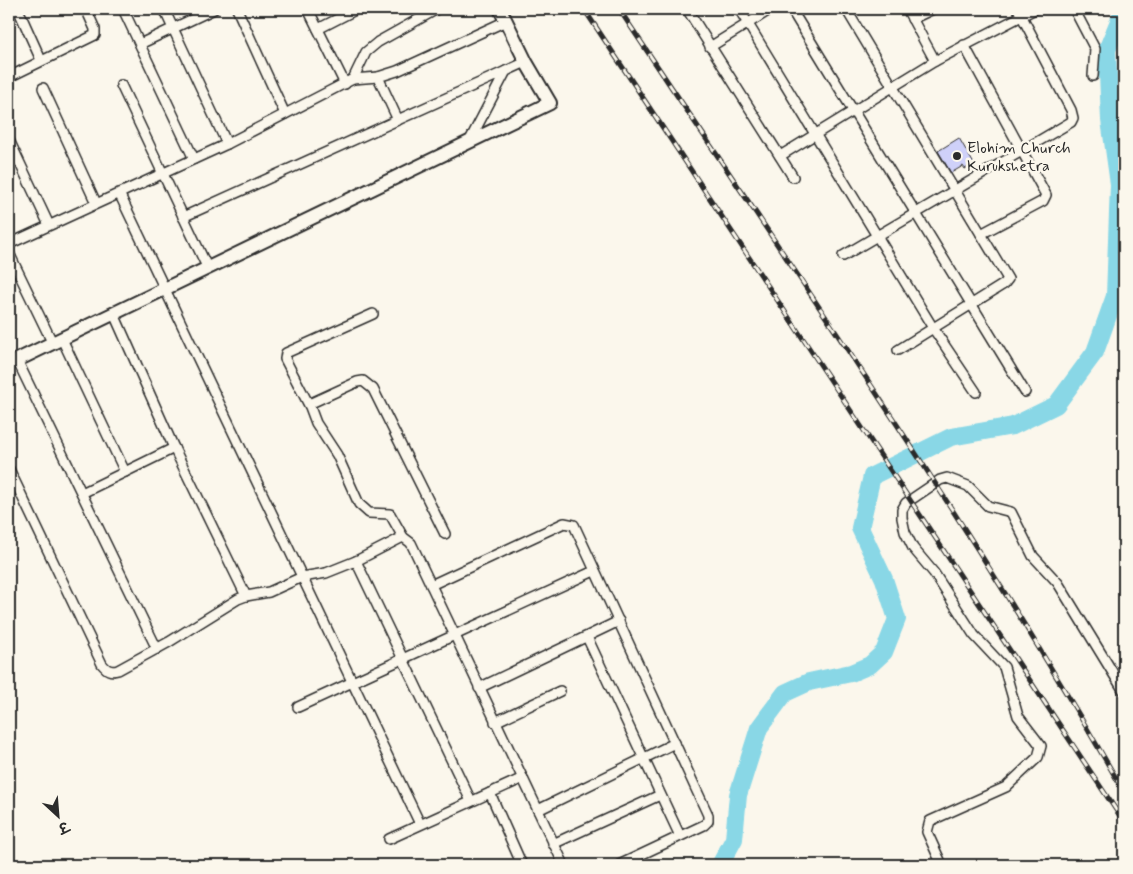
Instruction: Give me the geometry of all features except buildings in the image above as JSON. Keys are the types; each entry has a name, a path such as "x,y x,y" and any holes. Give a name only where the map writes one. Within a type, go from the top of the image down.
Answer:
{"street":[{"path":"18,9 41,60"},
{"path":"9,77 95,35 95,29 86,9"},
{"path":"123,9 194,159"},
{"path":"164,9 227,144"},
{"path":"140,44 214,9"},
{"path":"237,9 285,114"},
{"path":"308,9 318,30 349,82"},
{"path":"318,30 358,9"},
{"path":"349,82 366,52 378,42 437,9"},
{"path":"157,649 82,493 13,362 550,103 526,62 500,9"},
{"path":"687,9 794,177"},
{"path":"739,9 933,328 976,392"},
{"path":"710,47 771,9"},
{"path":"791,9 855,109 1025,392"},
{"path":"846,9 1008,279 898,350"},
{"path":"907,9 935,61"},
{"path":"912,19 933,9"},
{"path":"780,156 935,61 1020,12 1035,9"},
{"path":"1074,9 1095,49 1094,76"},
{"path":"843,256 1066,125 1072,118 1070,110 1020,12"},
{"path":"9,244 227,144 349,82 378,77 506,21"},
{"path":"964,45 1021,152 1044,190 1046,198 981,234"},
{"path":"183,217 526,62"},
{"path":"468,144 506,71"},
{"path":"378,77 398,120"},
{"path":"121,85 208,269"},
{"path":"43,88 96,203"},
{"path":"9,140 49,225"},
{"path":"119,193 420,824"},
{"path":"9,253 125,472"},
{"path":"114,314 174,448 246,596"},
{"path":"373,314 284,354 309,404 316,424 340,459 359,504 368,512 390,514 403,537 411,543 564,865"},
{"path":"309,404 357,382 368,384 373,388 445,534"},
{"path":"82,493 174,448"},
{"path":"9,469 106,670 118,670 246,596 269,592 302,577 326,573 356,561 403,537"},
{"path":"942,865 927,832 930,821 1006,787 1038,757 1042,746 1018,716 1004,667 974,635 934,572 912,548 902,522 902,510 906,503 940,480 947,478 961,481 988,506 1011,512 1033,556 1058,583 1124,691"},
{"path":"431,585 567,523 574,525 708,818 704,826 620,865"},
{"path":"356,561 471,801"},
{"path":"298,707 594,571"},
{"path":"479,688 619,622"},
{"path":"587,636 643,760 680,836"},
{"path":"495,722 560,691"},
{"path":"538,810 675,743"},
{"path":"389,839 523,778"},
{"path":"490,793 522,865"},
{"path":"554,844 660,794"}],"waterway":[{"path":"720,865 734,839 738,795 759,728 785,693 809,682 851,673 870,665 884,652 897,619 884,579 860,528 872,476 951,437 1013,426 1056,405 1095,352 1115,296 1119,184 1110,120 1107,50 1124,9"}],"railway":[{"path":"584,9 1124,822"},
{"path":"619,9 814,299 942,494 1065,691 1124,792"}],"place":[{"name":"Elohim Church Kurukshetra","path":"957,156"}]}
